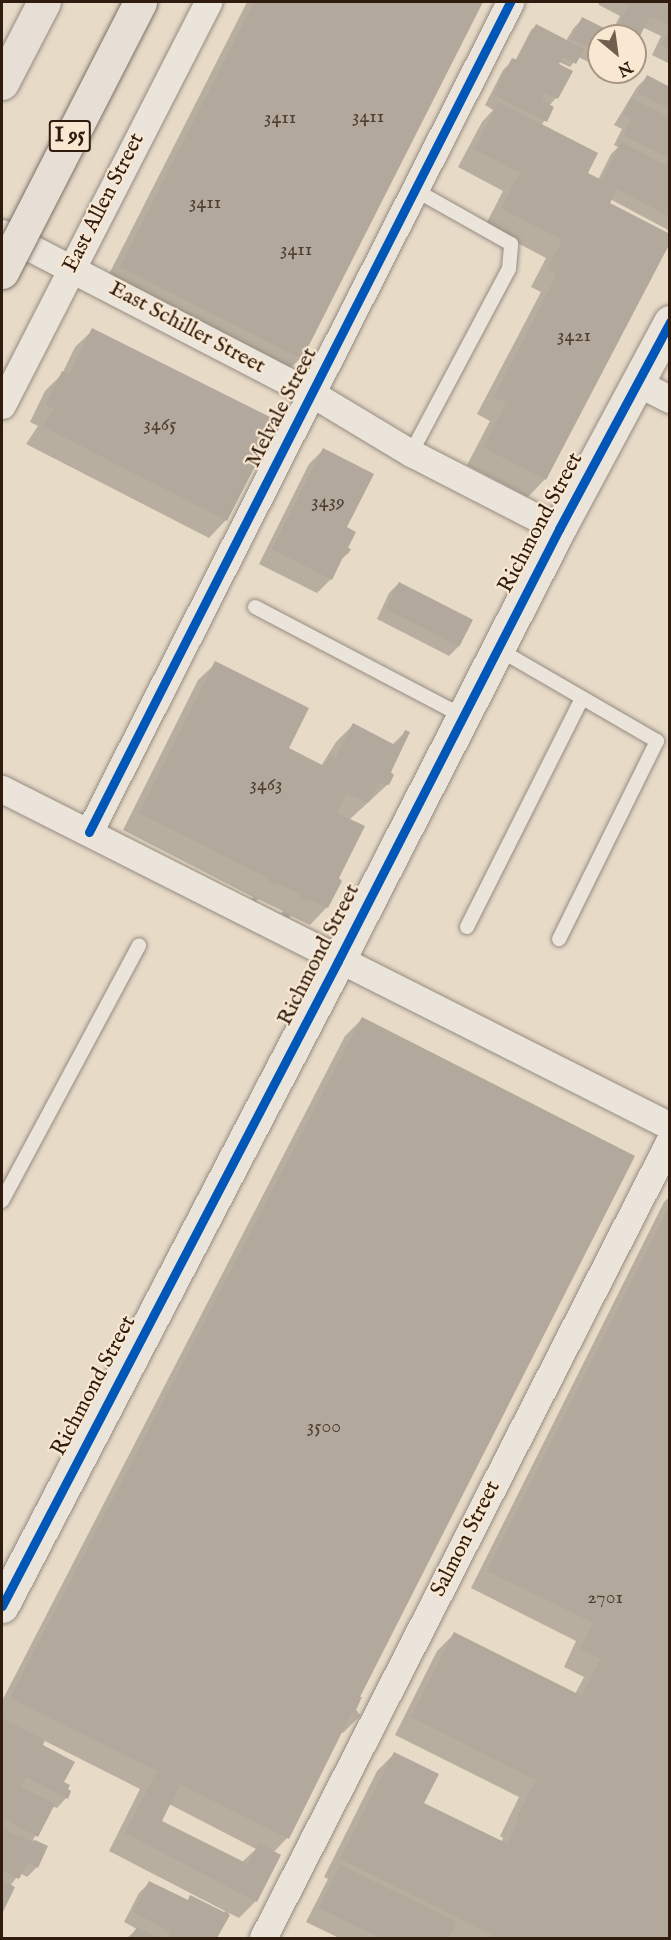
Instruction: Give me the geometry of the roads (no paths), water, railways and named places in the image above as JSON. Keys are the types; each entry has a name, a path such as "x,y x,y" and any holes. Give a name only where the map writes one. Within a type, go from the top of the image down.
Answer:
{"highway":[{"path":"2,83 44,2"},
{"name":"I 95","path":"2,272 140,2"}],"main road":[{"name":"Richmond Street","path":"2,1606 338,961 559,529 669,322"}],"street":[{"name":"East Allen Street","path":"2,405 70,267 208,2"},
{"name":"Melvale Street","path":"90,832 310,393 510,2"},
{"name":"East Schiller Street","path":"2,233 310,393 411,453 559,529"},
{"path":"638,382 669,399"},
{"path":"2,789 90,832 338,961 669,1126"},
{"name":"Salmon Street","path":"263,1938 669,1140"}],"lane":[{"path":"411,453 509,269 511,244 415,190"},
{"path":"255,607 463,716"},
{"path":"498,649 657,741 558,939"},
{"path":"467,927 582,698"},
{"path":"2,1201 139,945"}]}
